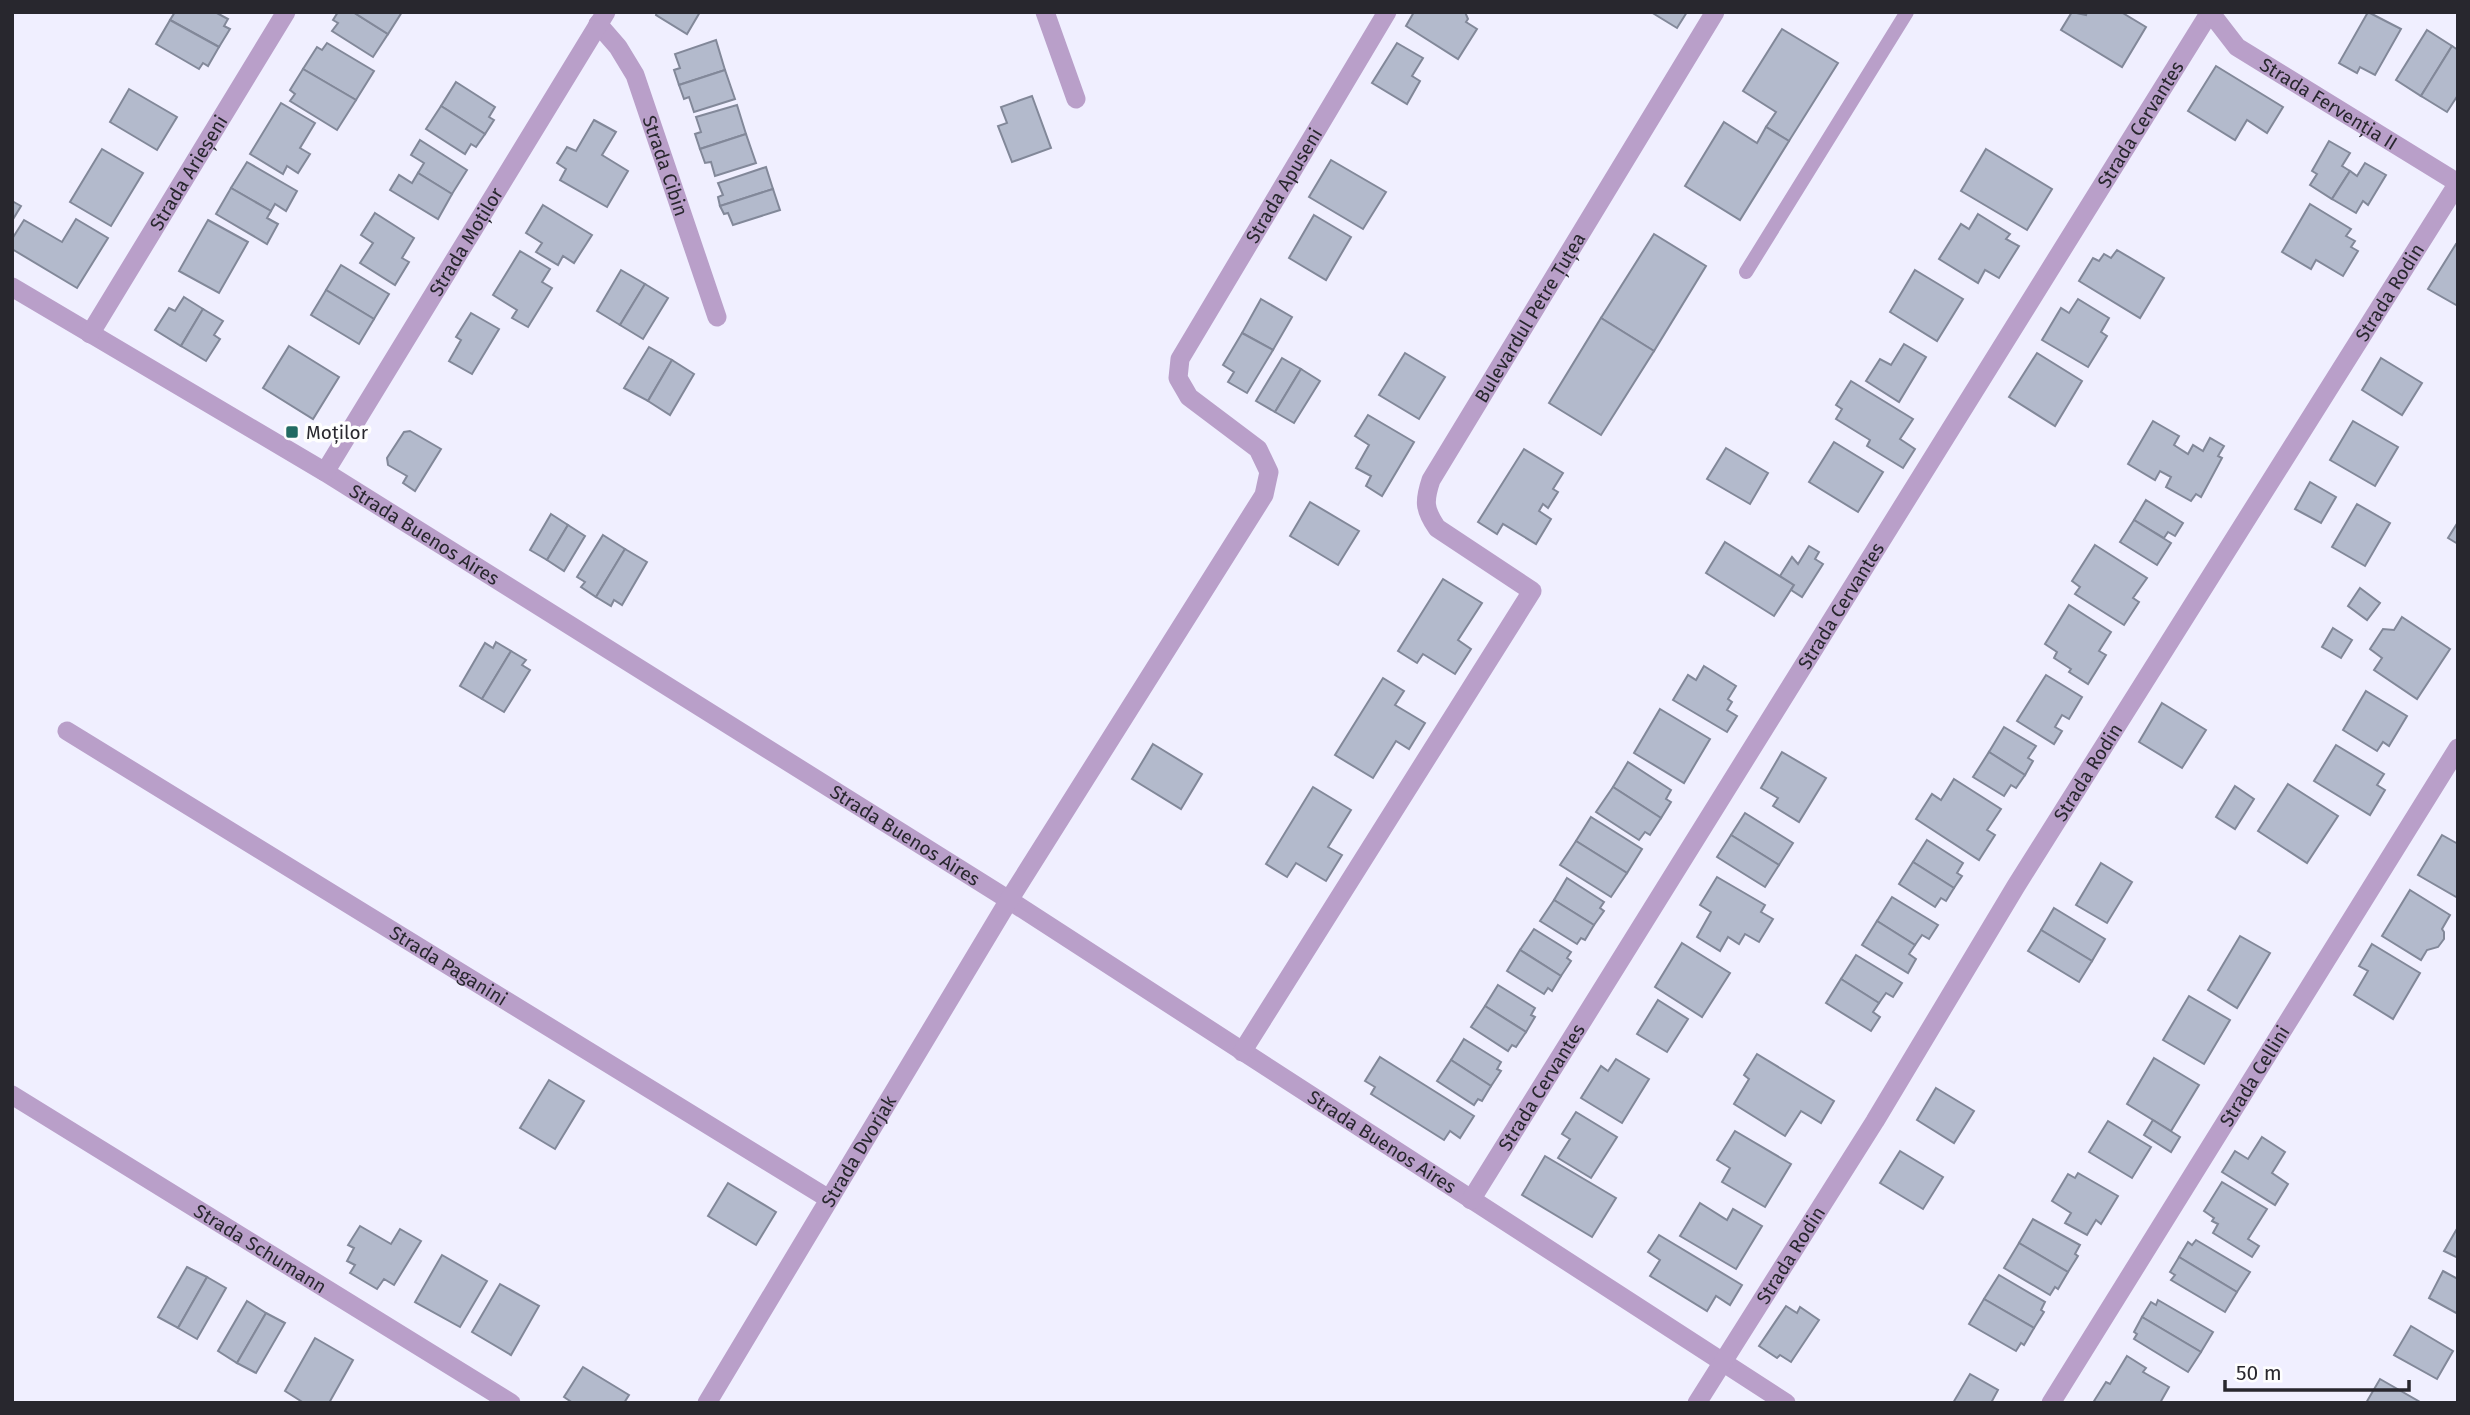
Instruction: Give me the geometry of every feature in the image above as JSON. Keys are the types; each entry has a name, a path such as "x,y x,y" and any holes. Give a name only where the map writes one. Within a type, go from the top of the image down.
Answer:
{"street":[{"name":"Strada Arieșeni","path":"90,334 286,12"},
{"path":"1045,12 1076,99"},
{"name":"Strada Apuseni","path":"1180,359 1387,12"},
{"name":"Bulevardul Petre Țuțea","path":"1242,1052 1532,591 1437,528 1429,516 1425,498 1431,480 1715,12"},
{"name":"Strada Fervenția II","path":"2210,12 2237,47 2458,183"},
{"name":"Strada Cervantes","path":"1471,1200 2210,12"},
{"name":"Strada Cibin","path":"602,18 635,75 717,317"},
{"name":"Strada Moților","path":"325,472 602,18"},
{"name":"Strada Rodin","path":"1697,1403 1875,1121 2016,886 2458,183"},
{"name":"Strada Buenos Aires","path":"12,287 325,472 1009,900 1786,1403"},
{"name":"Strada Dvorjak","path":"707,1403 1009,900 1264,495 1269,472 1258,449 1189,397 1178,378 1180,359"},
{"name":"Strada Paganini","path":"67,731 829,1199"},
{"name":"Strada Cellini","path":"2052,1403 2458,748"},
{"name":"Strada Schumann","path":"12,1095 511,1403"}],"lane":[{"path":"1746,272 1907,12"}],"building":[{"path":"175,12 215,12 228,19 224,26 230,29 219,47 170,20"},
{"path":"338,12 353,12 388,34 373,57 332,31 338,23 333,20"},
{"path":"353,12 402,12 388,34"},
{"path":"657,12 700,12 687,34 656,15"},
{"path":"1414,12 1465,12 1468,19 1466,22 1477,29 1458,59 1406,26"},
{"path":"1651,12 1687,12 1677,28"},
{"path":"2072,12 2086,15 2087,12 2121,12 2146,27 2122,67 2061,30"},
{"path":"2368,12 2401,29 2375,75 2360,67 2357,73 2339,63"},
{"path":"170,20 219,47 208,66 203,63 199,69 156,44"},
{"path":"1782,29 1838,63 1789,141 1766,127 1776,112 1743,91"},
{"path":"2427,30 2452,46 2421,96 2396,80"},
{"path":"716,40 725,70 679,85 674,70 680,68 675,54"},
{"path":"327,43 374,71 356,100 303,69 317,47 322,50"},
{"path":"1397,43 1423,58 1412,76 1420,81 1407,104 1372,83"},
{"path":"2452,46 2458,50 2458,95 2447,112 2421,96"},
{"path":"2216,66 2283,107 2267,133 2247,120 2235,140 2188,111"},
{"path":"303,69 356,100 337,130 290,101 295,94 290,90"},
{"path":"725,70 735,99 694,112 689,97 684,99 679,85"},
{"path":"456,82 495,107 489,117 494,120 485,134 441,106"},
{"path":"129,89 177,117 157,150 110,122"},
{"path":"1032,96 1051,148 1012,162 998,126 1007,123 1001,107"},
{"path":"281,103 315,123 300,148 310,154 298,173 287,166 283,174 250,154"},
{"path":"737,105 746,134 700,149 695,134 701,132 696,117"},
{"path":"441,106 485,134 476,147 471,144 465,154 426,129"},
{"path":"594,120 616,132 602,155 628,171 607,207 560,180 566,169 557,163 567,147 576,151"},
{"path":"1724,122 1757,143 1766,127 1789,141 1740,220 1685,186"},
{"path":"746,134 756,163 715,176 711,162 705,163 700,149"},
{"path":"420,140 467,170 452,194 418,173 424,163 411,155"},
{"path":"2329,141 2350,153 2342,166 2350,171 2332,199 2310,185 2317,174 2312,171"},
{"path":"102,149 143,173 111,226 70,202"},
{"path":"1986,149 2052,189 2027,230 1961,191"},
{"path":"1331,160 1386,192 1363,229 1309,197"},
{"path":"247,162 297,191 286,211 275,204 271,211 231,188"},
{"path":"2365,163 2386,175 2368,205 2363,201 2356,213 2332,199 2350,171 2357,176"},
{"path":"766,167 773,189 720,206 718,197 723,195 718,183"},
{"path":"418,173 452,194 438,219 390,190 399,175 412,183"},
{"path":"231,188 271,211 267,218 278,224 267,244 216,214"},
{"path":"773,189 780,210 733,225 728,213 724,214 720,206"},
{"path":"12,201 21,206 12,221"},
{"path":"2310,204 2351,229 2346,236 2355,241 2351,247 2358,251 2343,276 2316,260 2311,269 2282,252"},
{"path":"543,205 592,235 574,263 563,256 558,265 536,252 542,243 526,233"},
{"path":"375,213 414,238 402,258 409,262 395,285 360,263 373,243 361,235"},
{"path":"1978,214 2010,234 2006,239 2019,246 1999,278 1985,270 1978,283 1939,259 1961,224 1969,229"},
{"path":"1314,215 1351,237 1326,280 1289,258"},
{"path":"76,219 108,238 77,288 12,249 12,239 24,220 62,242"},
{"path":"208,220 248,242 219,293 179,271"},
{"path":"1654,234 1706,266 1654,351 1601,318"},
{"path":"2456,244 2458,245 2458,306 2428,289"},
{"path":"2117,250 2164,278 2140,318 2079,281 2093,258 2099,261 2104,254 2111,258"},
{"path":"520,251 550,269 542,282 552,288 528,327 512,318 517,310 493,295"},
{"path":"341,265 389,294 374,319 326,290"},
{"path":"621,270 645,284 620,325 597,311"},
{"path":"1915,270 1963,299 1937,341 1890,312"},
{"path":"645,284 668,298 643,339 620,325"},
{"path":"326,290 374,319 359,344 311,315"},
{"path":"184,297 203,309 181,346 155,330 169,308 175,311"},
{"path":"1261,299 1292,317 1273,350 1242,333"},
{"path":"2078,299 2109,318 2101,332 2107,336 2088,367 2042,340 2061,308 2069,313"},
{"path":"203,309 223,321 214,335 220,339 206,361 181,346"},
{"path":"471,313 499,329 472,374 449,361 461,340 456,337"},
{"path":"1601,318 1654,351 1601,435 1549,403"},
{"path":"1242,333 1273,350 1247,393 1228,382 1234,372 1223,365"},
{"path":"1904,344 1926,357 1899,402 1866,381 1880,359 1891,365"},
{"path":"289,346 339,377 313,419 263,388"},
{"path":"649,347 672,360 648,401 624,388"},
{"path":"1405,353 1445,377 1419,419 1379,395"},
{"path":"2037,353 2082,381 2055,426 2009,397"},
{"path":"1282,358 1301,369 1275,412 1256,401"},
{"path":"2381,358 2422,383 2402,415 2362,390"},
{"path":"672,360 694,374 670,415 648,401"},
{"path":"1301,369 1320,381 1294,423 1275,412"},
{"path":"1851,381 1913,419 1900,439 1915,449 1903,468 1867,446 1870,440 1836,419 1842,409 1836,405"},
{"path":"1368,415 1414,442 1382,496 1366,486 1371,476 1356,468 1369,445 1355,436"},
{"path":"2153,421 2179,436 2174,445 2188,454 2193,445 2203,451 2210,438 2224,446 2218,456 2222,458 2201,497 2196,494 2191,501 2166,487 2171,477 2160,471 2155,480 2128,464"},
{"path":"2353,421 2398,447 2375,486 2330,460"},
{"path":"410,431 441,449 415,491 403,483 407,476 388,465 387,458 404,432"},
{"path":"1834,442 1883,472 1858,512 1809,482"},
{"path":"1726,448 1768,473 1750,504 1707,479"},
{"path":"1524,449 1563,473 1553,489 1558,492 1548,508 1543,504 1539,511 1551,519 1536,544 1503,524 1497,534 1478,522"},
{"path":"2310,482 2336,497 2321,523 2295,509"},
{"path":"2146,500 2183,523 2175,536 2168,532 2164,538 2134,520"},
{"path":"1310,502 1359,531 1338,565 1290,536"},
{"path":"2357,504 2390,523 2365,566 2332,547"},
{"path":"551,514 568,525 547,560 530,550"},
{"path":"2134,520 2171,543 2157,565 2120,542"},
{"path":"2458,522 2458,544 2448,538"},
{"path":"568,525 585,536 564,571 547,560"},
{"path":"603,535 625,549 596,597 581,587 585,582 577,577"},
{"path":"1725,542 1794,585 1774,616 1706,573"},
{"path":"2095,545 2147,578 2133,598 2139,602 2124,625 2075,594 2080,587 2072,581"},
{"path":"1809,546 1819,552 1815,559 1823,564 1802,597 1791,590 1794,585 1780,576 1792,557 1798,564"},
{"path":"625,549 647,562 622,605 614,600 611,606 596,597"},
{"path":"1443,579 1482,603 1458,640 1471,649 1455,674 1423,654 1417,663 1398,651"},
{"path":"2360,588 2380,603 2367,620 2348,606"},
{"path":"2069,605 2111,632 2099,651 2106,655 2088,684 2069,672 2071,669 2054,658 2057,652 2045,644"},
{"path":"2402,617 2450,649 2417,699 2374,670 2382,658 2370,649 2383,629 2394,630"},
{"path":"2333,628 2352,640 2341,658 2322,647"},
{"path":"496,642 511,651 482,699 460,686 485,643 493,648"},
{"path":"511,651 526,660 522,665 530,670 504,712 482,699"},
{"path":"1704,666 1736,686 1728,699 1732,702 1727,710 1737,716 1727,732 1673,700 1688,675 1696,680"},
{"path":"2046,675 2082,697 2069,719 2062,715 2055,727 2062,731 2054,744 2017,721"},
{"path":"1383,678 1404,691 1395,705 1425,723 1409,749 1396,741 1373,778 1335,755"},
{"path":"2366,691 2407,716 2389,746 2383,742 2377,751 2343,730"},
{"path":"2162,703 2206,730 2182,768 2139,742"},
{"path":"1660,709 1710,739 1684,783 1634,753"},
{"path":"2004,727 2036,746 2028,758 2033,761 2025,775 1989,752"},
{"path":"1153,744 1202,774 1181,809 1132,779"},
{"path":"2336,745 2384,774 2377,785 2385,790 2370,815 2314,781"},
{"path":"1782,752 1826,778 1799,822 1773,806 1778,798 1761,788"},
{"path":"1989,752 2025,775 2016,788 2011,785 2004,796 1973,777"},
{"path":"1628,762 1671,790 1666,799 1671,802 1661,818 1613,787"},
{"path":"1954,779 2001,809 1987,830 1995,835 1979,860 1916,819 1932,794 1941,800"},
{"path":"2288,784 2338,816 2307,863 2258,831"},
{"path":"2235,786 2254,799 2235,829 2216,817"},
{"path":"1313,787 1351,810 1328,847 1342,855 1326,881 1296,863 1287,877 1266,864"},
{"path":"1613,787 1661,818 1650,835 1645,832 1639,840 1596,812"},
{"path":"1745,813 1793,843 1779,865 1731,835"},
{"path":"1591,817 1642,849 1627,873 1576,841"},
{"path":"1731,835 1779,865 1765,887 1717,857"},
{"path":"2442,835 2458,844 2458,898 2418,875"},
{"path":"1927,840 1963,863 1957,873 1962,876 1954,888 1913,862"},
{"path":"1576,841 1627,873 1611,897 1560,865"},
{"path":"1913,862 1954,888 1946,901 1941,898 1935,907 1899,884"},
{"path":"2101,863 2132,882 2107,923 2076,905"},
{"path":"1717,877 1765,905 1761,912 1773,919 1759,942 1745,934 1739,944 1728,937 1720,951 1697,937 1711,912 1700,905"},
{"path":"1567,878 1604,902 1600,908 1604,911 1594,925 1554,900"},
{"path":"2410,890 2450,915 2442,929 2444,939 2438,947 2427,950 2421,960 2382,936"},
{"path":"1892,897 1938,925 1929,939 1922,935 1915,945 1877,921"},
{"path":"1554,900 1594,925 1585,940 1581,938 1577,944 1540,921"},
{"path":"2054,908 2105,939 2092,961 2041,930"},
{"path":"1877,921 1915,945 1909,954 1916,959 1908,973 1862,945"},
{"path":"1534,929 1571,952 1567,958 1571,961 1561,976 1520,950"},
{"path":"2041,930 2092,961 2079,982 2028,951"},
{"path":"2240,936 2270,953 2237,1008 2208,990"},
{"path":"1682,943 1730,973 1702,1017 1655,987"},
{"path":"2372,944 2420,973 2393,1019 2354,995 2368,971 2359,966"},
{"path":"1520,950 1561,976 1552,991 1548,988 1544,994 1507,971"},
{"path":"1856,955 1902,983 1893,997 1886,993 1879,1003 1841,979"},
{"path":"1841,979 1879,1003 1873,1012 1880,1017 1871,1031 1826,1003"},
{"path":"1498,985 1535,1008 1531,1015 1535,1017 1526,1032 1485,1006"},
{"path":"2189,996 2230,1020 2204,1064 2163,1040"},
{"path":"1658,1000 1688,1019 1667,1052 1637,1034"},
{"path":"1485,1006 1526,1032 1516,1047 1512,1045 1508,1051 1471,1027"},
{"path":"1464,1039 1501,1062 1497,1069 1501,1071 1491,1086 1451,1060"},
{"path":"1757,1054 1834,1101 1821,1123 1801,1111 1785,1136 1734,1104 1749,1079 1744,1075"},
{"path":"1380,1057 1474,1116 1460,1138 1450,1131 1444,1140 1371,1094 1375,1087 1365,1081"},
{"path":"2154,1058 2199,1085 2171,1131 2127,1104"},
{"path":"1616,1059 1649,1079 1622,1123 1581,1098 1601,1066 1608,1071"},
{"path":"1451,1060 1491,1086 1482,1101 1478,1099 1474,1105 1437,1081"},
{"path":"549,1080 584,1101 555,1149 520,1128"},
{"path":"1936,1088 1974,1111 1954,1143 1917,1120"},
{"path":"1576,1112 1617,1137 1591,1178 1558,1158 1570,1139 1562,1134"},
{"path":"2153,1120 2180,1137 2171,1152 2144,1135"},
{"path":"2108,1121 2151,1147 2132,1178 2089,1152"},
{"path":"1735,1131 1791,1164 1765,1207 1722,1182 1730,1168 1717,1160"},
{"path":"2262,1137 2285,1152 2272,1173 2288,1184 2275,1205 2222,1172 2235,1151 2248,1159"},
{"path":"1900,1151 1943,1177 1923,1209 1880,1183"},
{"path":"1545,1156 1616,1198 1592,1237 1522,1195"},
{"path":"2078,1173 2118,1196 2101,1224 2096,1220 2087,1235 2065,1223 2071,1213 2052,1201 2068,1174 2075,1178"},
{"path":"2222,1182 2267,1209 2248,1239 2259,1246 2252,1257 2213,1233 2218,1224 2204,1211"},
{"path":"728,1183 776,1212 756,1245 708,1216"},
{"path":"1700,1203 1727,1220 1733,1209 1762,1226 1736,1269 1680,1236"},
{"path":"2033,1219 2080,1245 2075,1254 2078,1256 2068,1272 2019,1243"},
{"path":"360,1226 391,1244 400,1229 421,1241 394,1285 384,1279 377,1289 350,1273 355,1265 347,1261 354,1248 348,1245"},
{"path":"2458,1227 2458,1258 2444,1251"},
{"path":"1659,1235 1742,1285 1730,1305 1716,1296 1707,1311 1650,1276 1660,1260 1648,1252"},
{"path":"2196,1240 2250,1272 2237,1292 2179,1257 2188,1242 2192,1245"},
{"path":"2019,1243 2068,1272 2058,1289 2055,1287 2050,1295 2004,1268"},
{"path":"442,1255 487,1281 460,1327 415,1302"},
{"path":"2179,1257 2237,1292 2225,1312 2171,1280 2175,1275 2170,1272"},
{"path":"187,1267 207,1277 178,1328 158,1317"},
{"path":"2443,1271 2458,1279 2458,1314 2429,1298"},
{"path":"1999,1275 2045,1302 2041,1310 2044,1312 2034,1328 1984,1299"},
{"path":"207,1277 226,1288 197,1339 178,1328"},
{"path":"500,1284 539,1306 511,1355 472,1332"},
{"path":"1984,1299 2034,1328 2024,1345 2021,1343 2016,1351 1969,1324"},
{"path":"2158,1300 2213,1332 2201,1352 2142,1317 2151,1302 2156,1305"},
{"path":"247,1301 266,1313 237,1363 218,1351"},
{"path":"1786,1306 1797,1313 1800,1307 1819,1320 1791,1362 1780,1355 1777,1358 1759,1346"},
{"path":"266,1313 285,1323 256,1373 237,1363"},
{"path":"2142,1317 2201,1352 2188,1372 2134,1339 2137,1334 2134,1332"},
{"path":"2411,1326 2453,1351 2437,1379 2394,1355"},
{"path":"315,1338 353,1360 329,1403 304,1403 285,1391"},
{"path":"2127,1356 2146,1368 2143,1372 2169,1387 2160,1403 2094,1401 2106,1382 2110,1384"},
{"path":"583,1367 629,1395 624,1403 573,1403 564,1397"},
{"path":"1970,1374 1998,1390 1991,1403 1953,1403"},
{"path":"2380,1379 2420,1402 2366,1403"}],"place":[{"name":"Moților","path":"292,432"}]}
